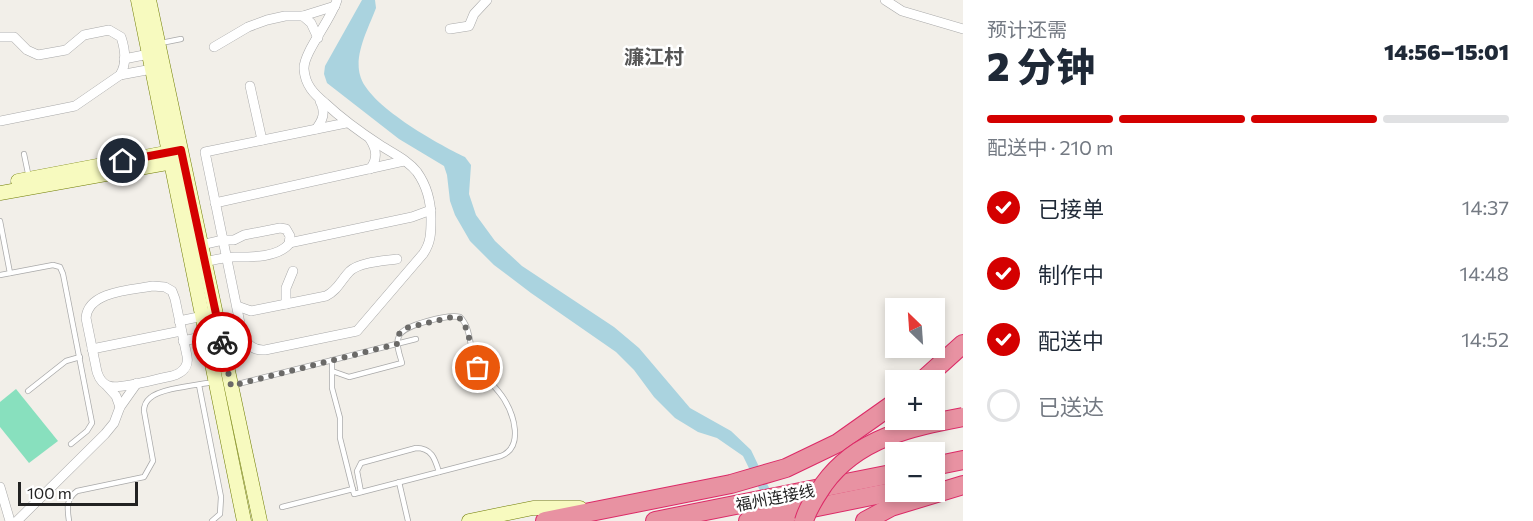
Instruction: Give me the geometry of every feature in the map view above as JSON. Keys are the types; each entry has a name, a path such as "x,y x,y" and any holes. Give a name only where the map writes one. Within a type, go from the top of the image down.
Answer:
{"highway":[{"path":"934,370 963,344"},
{"path":"945,372 963,360"},
{"path":"545,521 731,484 786,468 837,443 885,410"},
{"path":"804,521 810,506 831,475 856,453 893,434 963,417"},
{"path":"945,464 963,460"},
{"name":"福州连接线","path":"748,521 776,506 885,476"},
{"path":"945,481 963,478"},
{"path":"865,521 891,507 963,485"},
{"name":"福州连接线","path":"656,521 885,492"}],"street":[{"path":"138,0 154,49 152,69 205,262 209,315"},
{"path":"149,0 154,49 213,334 231,386 260,521"},
{"path":"450,29 469,26 474,14 487,0"},
{"path":"885,0 902,11 963,29"},
{"path":"214,47 248,27 267,20 285,16 303,16 336,3"},
{"path":"316,129 324,112 321,103 306,81 304,63 336,3"},
{"path":"303,16 311,23 318,38"},
{"path":"0,37 14,37 27,50 38,55 66,50 84,35 110,30 121,37 124,59 124,69 120,75 79,105 0,121"},
{"path":"124,59 154,49"},
{"path":"120,75 152,69"},
{"path":"250,86 262,140"},
{"path":"314,93 346,123 414,168 428,194 431,230 428,245 423,254 357,331 261,351 253,349 247,343 240,323 205,152 346,123"},
{"path":"370,139 375,148 376,158 370,169"},
{"path":"0,184 176,156"},
{"path":"0,193 176,156"},
{"path":"215,203 404,161"},
{"path":"205,262 227,258 246,258 278,251 286,248 290,243 411,217 430,210"},
{"path":"411,217 422,220 431,230"},
{"path":"201,245 234,240 244,235 280,228 286,229 290,243"},
{"path":"237,306 251,311 330,294 355,268 397,259"},
{"path":"286,304 286,288 293,271"},
{"path":"107,386 118,387 172,376 182,371 188,360 174,295 165,287 153,286 102,297 91,305 86,314 99,376 107,386 116,396 120,407"},
{"path":"240,323 251,311"},
{"path":"92,349 180,326 209,315"},
{"path":"183,341 213,334"},
{"path":"213,334 216,381 244,521"},
{"path":"17,521 105,434 137,383"},
{"path":"0,490 10,521"},
{"path":"468,521 533,508 606,508"}],"lane":[{"path":"154,49 181,39"},
{"path":"24,154 29,178"},
{"path":"0,221 10,273"},
{"path":"0,275 48,266 60,267 63,274 92,423 87,431 70,444"},
{"path":"332,360 332,371 332,388 341,423 340,438 354,494 506,454 511,450 515,438 512,418 504,399 475,363 464,322 460,317 452,315 406,328 399,334 397,344 402,363 349,377 332,371"},
{"path":"231,386 416,339"},
{"path":"28,391 66,361 80,357"},
{"path":"69,521 67,504 77,491 144,477 153,461 144,411 145,404 150,398 216,381"},
{"path":"199,385 221,497 220,514 212,521"},
{"path":"361,492 357,471 361,463 416,448 424,448 432,454 439,472"},
{"path":"399,482 408,521"},
{"path":"282,507 353,489"}],"green space":[{"path":"16,389 58,441 29,463 0,427 0,402"}],"water":[{"path":"362,0 375,0 376,8 359,58 360,75 365,87 389,111 438,143 465,157 471,165 469,194 476,215 495,241 522,266 614,327 639,348 690,408 731,431 751,450 785,521 775,521 743,456 717,438 698,432 675,418 616,352 494,265 470,241 450,201 444,166 399,139 327,83 324,74 325,66"}],"way so far":[{"path":"222,342 231,386 397,344 399,334 406,328 452,315 460,317 464,322 473,358 478,368"}],"district":[{"name":"濂江村","path":"654,56"}],"route":[{"path":"123,161 181,150 222,342"}]}
